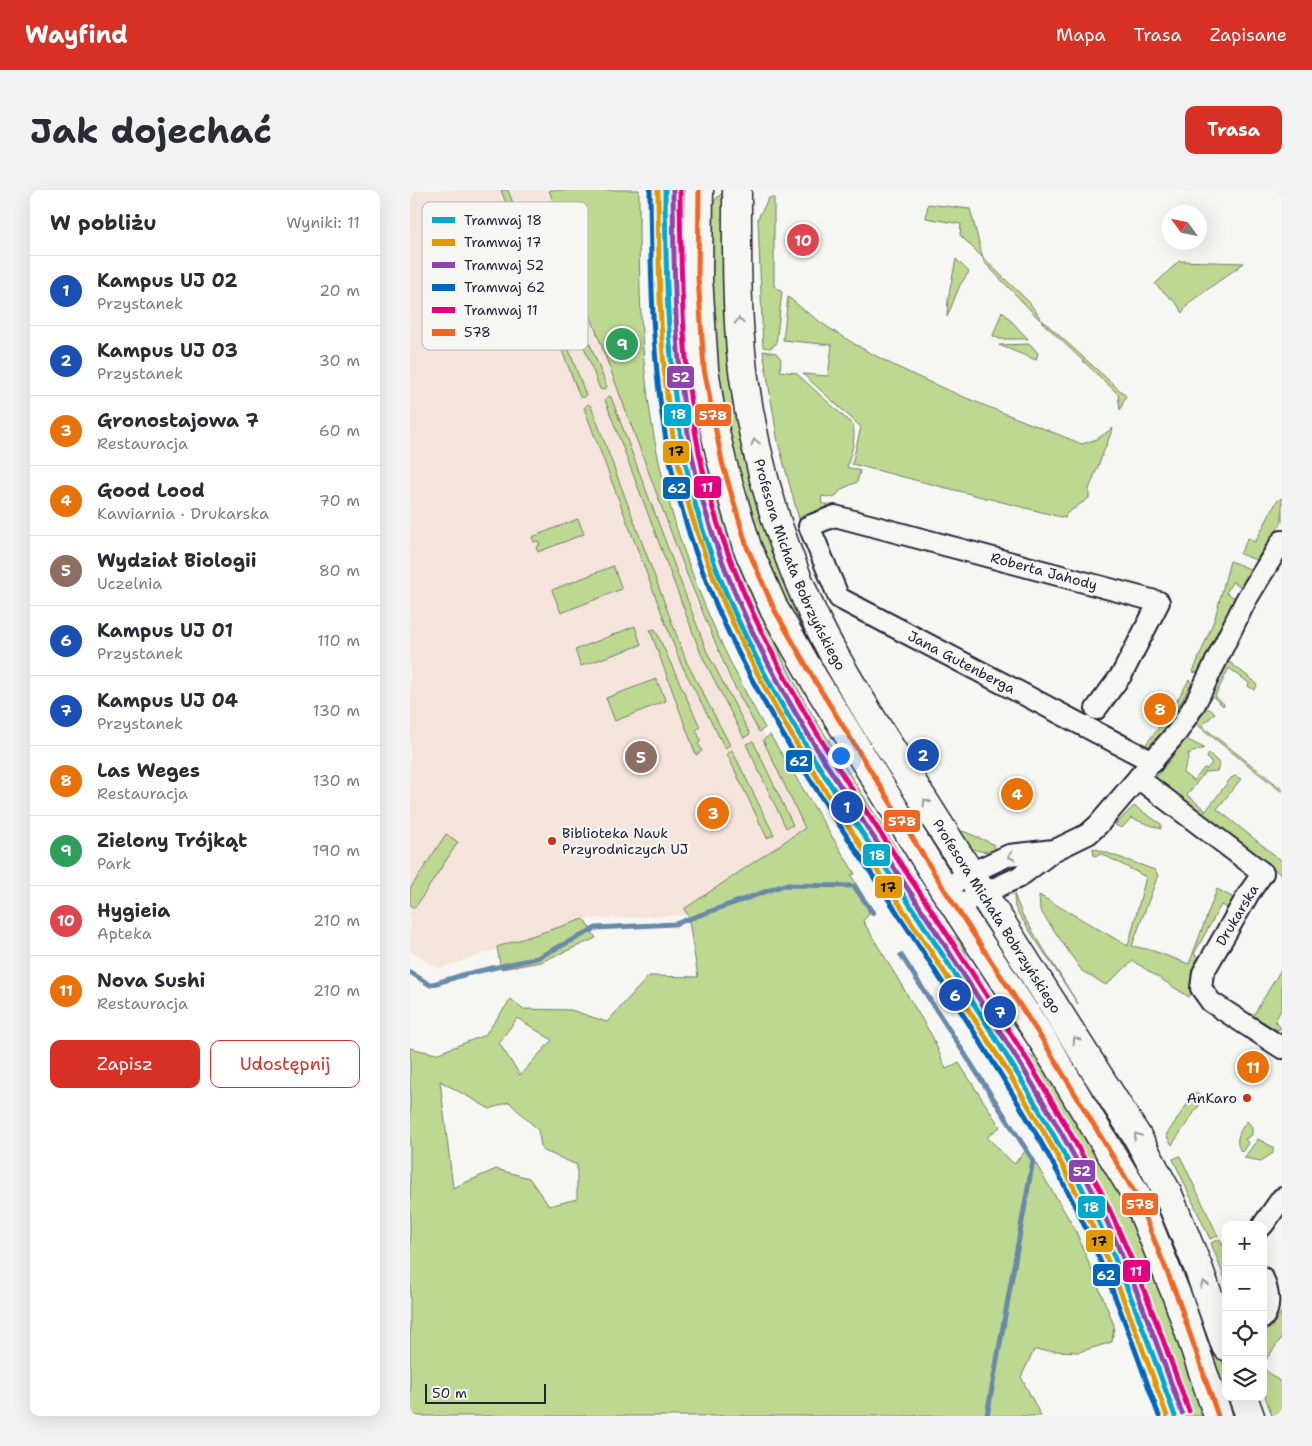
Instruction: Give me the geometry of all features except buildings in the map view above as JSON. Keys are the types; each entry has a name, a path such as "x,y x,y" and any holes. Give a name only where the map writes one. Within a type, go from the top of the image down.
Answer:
{"main road":[{"name":"Profesora Michała Bobrzyńskiego","path":"699,190 698,277 704,368 711,414 722,462 748,547 774,609 815,681 950,898 1042,1039 1136,1195 1178,1299 1218,1416"},
{"name":"Profesora Michała Bobrzyńskiego","path":"737,190 738,296 743,369 751,423 761,468 782,540 805,598 835,658 1147,1153 1167,1192 1195,1259 1222,1335"},
{"path":"1245,1401 1250,1416"}],"street":[{"name":"Roberta Jahody","path":"808,526 835,516 1160,602 1122,674 1096,709"},
{"name":"Jana Gutenberga","path":"808,526 839,598 1152,762"},
{"path":"950,898 977,883 1019,877 1055,850 1088,834 1172,740 1190,712 1246,600 1282,541"},
{"name":"Drukarska","path":"1138,778 1263,873 1249,893 1201,978 1201,988 1206,998 1282,1048"},
{"path":"1266,1221 1282,1198"},
{"path":"1267,1290 1269,1296 1267,1309"}],"shaded area":[{"path":"410,190 633,190 639,410 682,568 726,673 850,874 688,915 584,919 439,969 410,951"}],"green space":[{"path":"501,190 508,190 512,202 506,202"},
{"path":"549,190 639,190 640,294 645,372 655,442 664,485 690,569 706,609 724,650 765,728 759,732 730,678 687,575 588,309 588,202 548,202 553,201"},
{"path":"650,190 689,190 735,538 783,660 807,706 899,853 892,857 845,780 830,788 894,892 887,897 811,780 757,689 728,630 694,545 677,487 660,397 654,338"},
{"path":"725,192 732,347 842,685 837,688 780,596 742,502 710,337 712,203"},
{"path":"769,198 774,198 774,286 782,292 776,344 770,348 763,347 758,218"},
{"path":"928,204 970,209 983,258 960,235 961,224 926,218"},
{"path":"983,258 1029,302 1041,319 1126,396 1120,410 1118,394 1042,322 984,262"},
{"path":"956,259 969,272 960,285 947,317 948,299"},
{"path":"1179,261 1244,263 1190,302 1182,313 1177,304 1155,284"},
{"path":"788,297 820,322 854,344 891,364 967,398 1082,444 1097,439 1113,428 1089,489 1089,498 1066,514 1065,518 852,464 861,427 803,374 828,376 832,345 783,340"},
{"path":"1002,311 1028,339 1000,339 993,336"},
{"path":"588,339 607,387 603,390 600,389 585,350 588,350"},
{"path":"1030,344 1038,353 1036,360 999,345"},
{"path":"562,350 569,350 586,395 585,397 580,397"},
{"path":"763,351 776,353 781,359 780,371 796,373 853,425 853,441 847,467 860,471 857,482 842,489 834,498 822,496 821,503 829,505 800,523 778,442"},
{"path":"608,396 611,397 707,652 750,734 744,738 701,654 605,400"},
{"path":"588,404 591,406 687,663 730,745 725,748 681,664 584,408"},
{"path":"1282,498 1282,522 1256,560 1240,554 1248,538 1255,542 1277,501"},
{"path":"578,519 584,534 538,552 536,547 540,545 538,541 534,542 532,537"},
{"path":"1230,561 1250,569 1241,587 1232,582 1226,593 1235,598 1197,673 1193,672 1215,618"},
{"path":"613,566 622,589 561,613 552,590"},
{"path":"635,626 641,645 581,666 575,650"},
{"path":"655,629 700,727 696,730 701,741 698,743 702,751 696,755 650,630"},
{"path":"1228,661 1255,682 1257,686 1254,690 1248,686 1249,683 1229,668 1215,696 1224,704 1223,706 1211,695"},
{"path":"656,679 666,701 615,721 606,698"},
{"path":"1189,680 1192,683 1168,725 1146,749 1146,744 1168,716"},
{"path":"1206,707 1215,713 1202,726 1282,789 1282,792 1200,727 1197,723"},
{"path":"770,735 855,874 851,875 865,899 869,914 863,921 932,1036 946,1069 959,1063 1000,1127 987,1137 1014,1164 1027,1149 1075,1229 1114,1325 1112,1342 1079,1352 1034,1350 1021,1377 1041,1416 410,1416 410,1048 436,1054 485,1035 511,999 522,1009 571,1010 607,1022 649,976 698,977 688,915 684,909 805,828 763,740","holes":["517,1018 552,1040 520,1075 499,1043","440,1081 490,1109 509,1102 538,1130 542,1150 577,1165 577,1199 549,1206 529,1178 496,1169 453,1188"]},
{"path":"1186,739 1204,748 1188,754 1189,757 1183,773 1194,781 1204,768 1207,769 1212,763 1207,758 1209,753 1220,764 1217,771 1205,772 1187,795 1205,812 1231,778 1235,776 1241,779 1217,809 1282,861 1282,875 1275,870 1269,871 1154,780"},
{"path":"753,741 793,825 786,828 746,744"},
{"path":"732,750 774,835 767,838 727,754"},
{"path":"1134,806 1161,824 1161,829 1131,818 1122,828 1115,825"},
{"path":"963,831 993,844 997,850 979,851 970,847 958,833"},
{"path":"446,834 458,842 415,908 410,905 410,889"},
{"path":"1093,848 1155,870 1158,875 1132,946 1151,950 1189,964 1217,889 1232,897 1233,901 1229,909 1221,905 1194,954 1198,957 1193,967 1198,970 1189,997 1133,961 1106,985 1082,971 1040,910 1039,895 1128,946 1146,877 1102,854 1094,856"},
{"path":"1014,894 1022,914 1078,1004 1018,913 1015,907"},
{"path":"584,919 596,938 541,962 501,969 497,947"},
{"path":"941,933 950,933 960,941 989,1005 1015,1040 1033,1058 1038,1055 1135,1218 1208,1416 1161,1416 1114,1289 1081,1215 1050,1155 991,1060 998,1055 932,953 941,947 933,937"},
{"path":"1282,968 1282,1008 1275,1021 1281,1028 1277,1030 1253,1016"},
{"path":"1061,1047 1141,1161 1222,1361 1222,1401 1235,1401 1241,1416 1228,1416"},
{"path":"1195,1093 1204,1098 1172,1145 1166,1135"},
{"path":"1247,1121 1252,1127 1252,1135 1245,1139 1248,1143 1242,1152 1239,1148 1238,1140 1240,1132"},
{"path":"1258,1139 1273,1147 1273,1153 1261,1161 1244,1158"},
{"path":"1180,1156 1218,1236 1210,1239 1173,1159"},
{"path":"1220,1239 1222,1244 1222,1272 1211,1243"},
{"path":"1282,1311 1282,1337 1267,1358 1267,1330 1271,1328"},
{"path":"1267,1371 1282,1383 1282,1416 1272,1416 1267,1401"}],"waterway":[{"path":"410,972 430,985 466,974 537,958 596,928 675,924 784,885 854,886 873,913"},
{"path":"901,955 1033,1160 987,1416"}],"tram line":[{"name":"62","path":"650,190 651,271 659,394 673,474 683,513 704,574 729,634 758,691 790,747 988,1053 1060,1176 1088,1233 1110,1285 1159,1416"},
{"name":"17","path":"658,190 660,312 672,434 680,474 691,513 714,578 741,641 807,761 991,1045 1055,1152 1084,1208 1107,1259 1167,1416"},
{"name":"18","path":"665,190 666,270 670,349 679,428 696,507 716,568 741,627 770,684 803,740 982,1017 1038,1108 1073,1170 1124,1281 1175,1416"},
{"name":"52","path":"673,190 674,270 678,349 687,428 704,506 724,567 750,626 779,683 811,739 1009,1045 1081,1168 1132,1279 1182,1413"},
{"name":"11","path":"680,190 685,349 694,428 712,505 733,565 758,623 786,680 818,735 1034,1071 1088,1166 1128,1250 1189,1411"}],"transit line":[{"name":"578","path":"699,190 698,277 704,369 722,462 747,547 774,609 815,681 944,889 1042,1039 1136,1195 1178,1299 1218,1416"}],"place":[{"name":"Hygieia","path":"803,240"},
{"name":"Zielony Trójkąt","path":"622,344"},
{"name":"Las Weges","path":"1160,709"},
{"name":"Kampus UJ 03","path":"923,755"},
{"name":"Wydział Biologii","path":"641,757"},
{"name":"Good Lood","path":"1017,794"},
{"name":"Kampus UJ 02","path":"847,807"},
{"name":"Gronostajowa 7","path":"713,813"},
{"name":"Biblioteka Nauk Przyrodniczych UJ","path":"552,841"},
{"name":"Kampus UJ 01","path":"955,995"},
{"name":"Kampus UJ 04","path":"1000,1012"},
{"name":"Nova Sushi","path":"1253,1067"},
{"name":"AnKaro","path":"1247,1098"}]}
